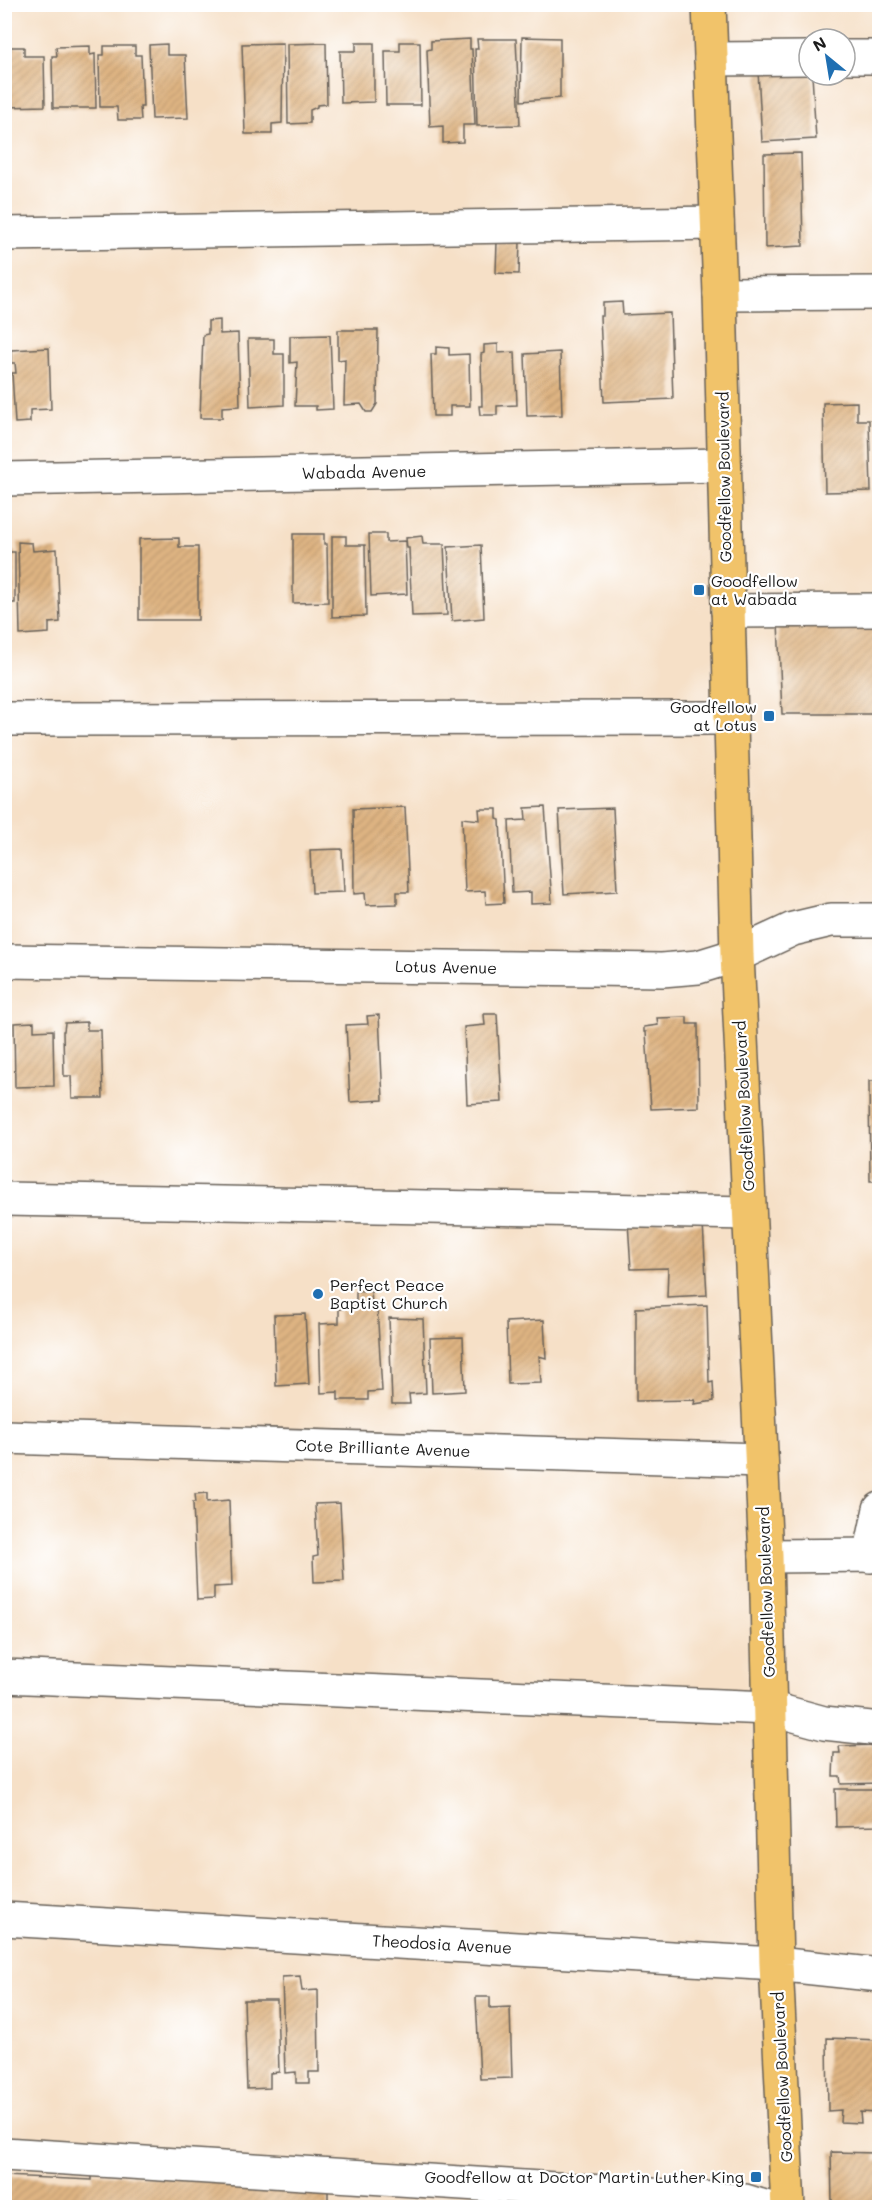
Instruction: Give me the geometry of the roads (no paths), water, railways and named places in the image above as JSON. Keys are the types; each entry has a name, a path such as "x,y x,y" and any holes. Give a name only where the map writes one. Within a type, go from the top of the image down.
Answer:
{"main road":[{"name":"Goodfellow Boulevard","path":"709,4 720,294 737,955 766,1556 776,1964 788,2208"}],"street":[{"path":"857,57 879,57"},
{"path":"711,59 797,58"},
{"path":"4,234 717,223"},
{"path":"720,294 879,293"},
{"name":"Wabada Avenue","path":"4,479 724,465"},
{"path":"728,610 879,610"},
{"path":"4,719 731,718"},
{"name":"Lotus Avenue","path":"4,961 662,970 698,967 737,955 793,929 831,920 879,920"},
{"path":"4,1199 749,1213"},
{"name":"Cote Brilliante Avenue","path":"4,1437 761,1460"},
{"path":"766,1556 875,1556 879,1509"},
{"path":"4,1676 769,1708 824,1723 879,1729"},
{"name":"Theodosia Avenue","path":"4,1919 776,1964 879,1975"},
{"path":"4,2154 744,2201 768,2208"}],"place":[{"name":"Goodfellow at Wabada","path":"699,590"},
{"name":"Goodfellow at Lotus","path":"769,716"},
{"name":"Perfect Peace Baptist Church","path":"318,1294"},
{"name":"Goodfellow at Doctor Martin Luther King","path":"756,2177"}]}
